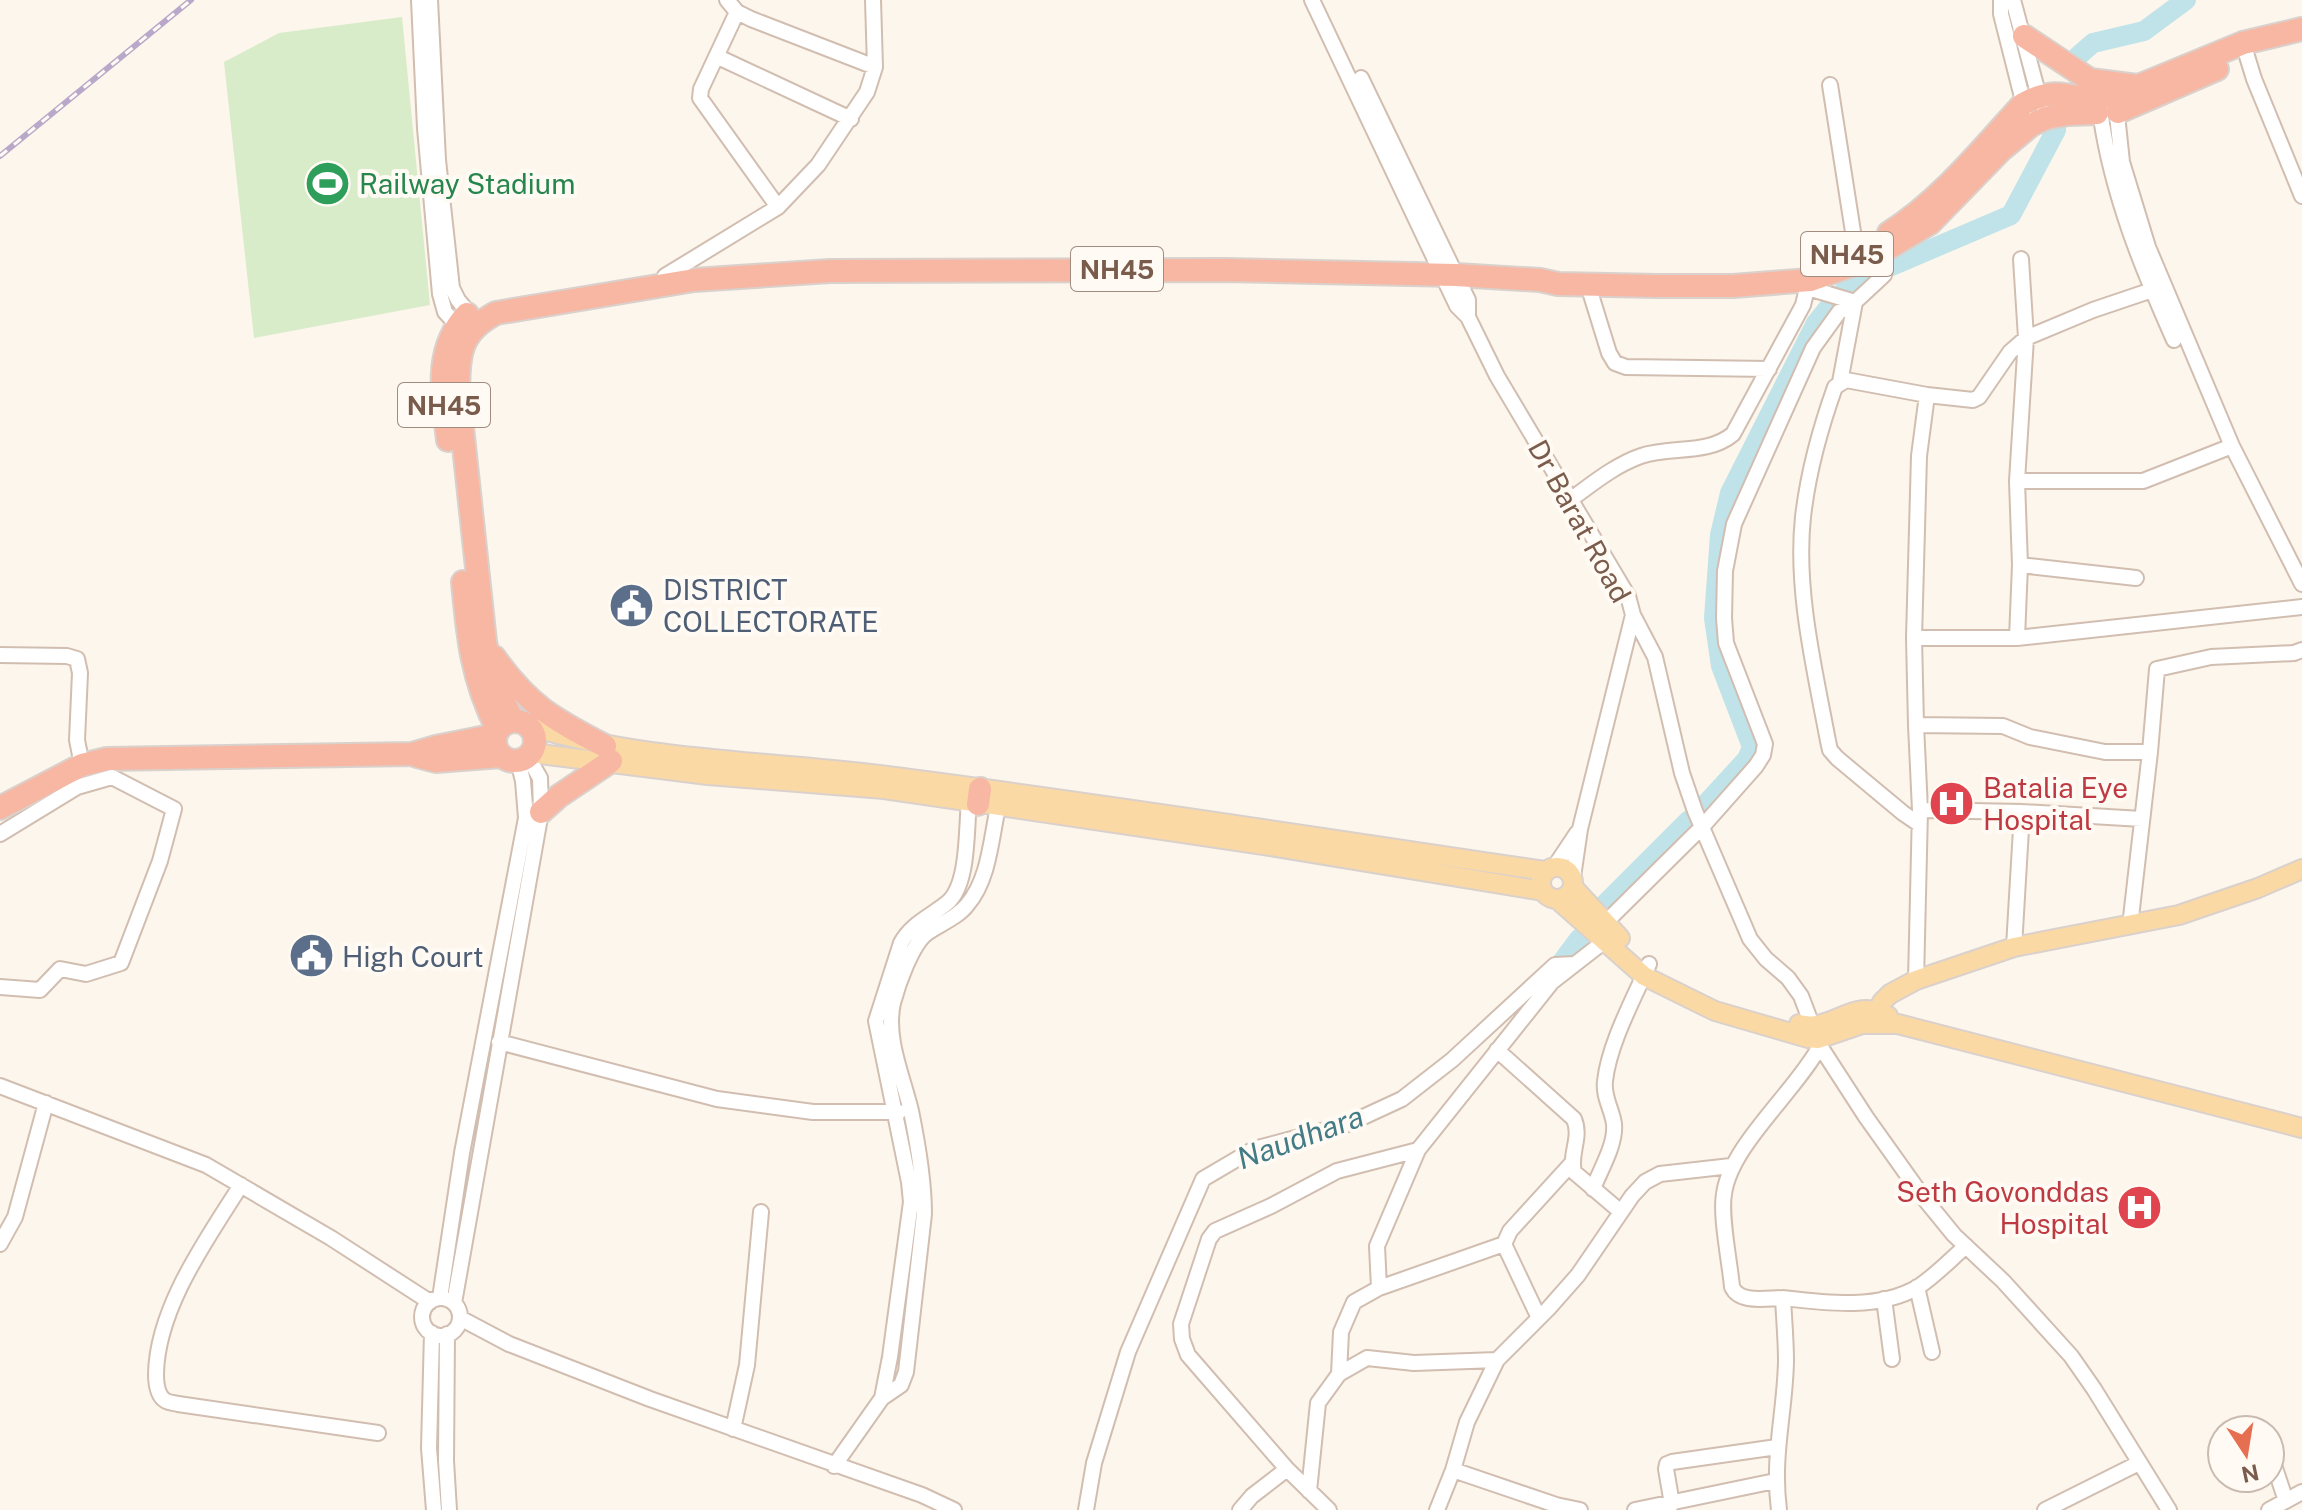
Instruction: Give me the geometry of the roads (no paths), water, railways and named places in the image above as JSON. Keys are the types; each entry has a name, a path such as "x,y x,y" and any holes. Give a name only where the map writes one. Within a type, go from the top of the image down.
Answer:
{"highway":[{"path":"2034,111 2053,93 2107,109 2285,31 2302,29"},
{"path":"2024,36 2090,80 2137,86"},
{"path":"2107,109 2137,86 2244,49 2302,44"},
{"name":"NH45","path":"514,742 482,700 466,618 442,360 446,344 467,324 496,313 663,282 830,271 1211,270 1449,275 1588,285 1733,286 1810,277 1870,259 1930,223 2034,111"},
{"name":"NH45","path":"1540,280 1556,275 1756,271 1810,277 1906,223 2034,111"},
{"name":"NH45","path":"467,324 459,364 458,390 485,642 493,679 514,742"},
{"path":"485,642 515,686 535,705 608,754 541,812"},
{"path":"0,808 82,765 107,759 412,754 436,761 514,742"}],"main road":[{"path":"514,742 608,754 708,775 884,789 1550,869 1566,868 1606,932"},
{"path":"514,742 608,754"},
{"path":"981,801 1264,845 1550,895 1567,896 1573,882"},
{"path":"1550,869 1541,881 1550,895 1606,932 1647,970 1817,1038 1853,1012 1876,1016 2302,1128"},
{"path":"1876,1016 1890,994 1916,980 2014,947 2179,915 2302,869"}],"street":[{"path":"419,0 425,128 440,294 445,312 467,324"},
{"path":"430,0 438,160 452,288 467,324"},
{"path":"727,0 737,12 875,67"},
{"path":"663,282 778,207 818,165 867,92 875,67 873,0"},
{"name":"Dr Barat Road","path":"1312,0 1449,275 1468,300 1468,317 1497,376 1628,596 1633,615 1580,829 1573,882"},
{"name":"Dr Barat Road","path":"1323,0 1449,275"},
{"path":"2001,0 2001,14 2034,111"},
{"path":"2013,0 2024,36 2034,111"},
{"path":"737,12 701,89 700,98 778,207"},
{"path":"2244,49 2302,196"},
{"path":"718,57 851,119"},
{"path":"1830,85 1856,251"},
{"path":"2107,109 2174,340"},
{"path":"2017,638 2020,565 2017,481 2026,338 2021,259"},
{"path":"1379,1288 1377,1246 1418,1150 1552,982 1575,964 1606,932 1763,755 1765,744 1726,643 1725,571 1734,524 1813,348 1839,312 1855,302 1884,275"},
{"path":"1570,500 1638,457 1669,449 1708,447 1722,443 1733,434 1803,305 1810,277 1855,302"},
{"path":"1588,285 1615,363 1626,367 1769,369"},
{"path":"2142,819 2022,812 1920,817 1903,813 1830,750 1816,678 1803,576 1803,518 1829,403 1840,382 1846,380 1966,401 1979,397 2010,352 2026,338 2093,310 2158,288"},
{"path":"2158,288 2232,446 2302,584"},
{"path":"1840,382 1855,302"},
{"path":"1916,980 1920,817 1914,638 1919,456 1927,395"},
{"path":"2017,481 2143,481 2232,446"},
{"path":"2020,565 2136,578"},
{"path":"1914,638 2017,638 2302,607"},
{"path":"1633,615 1655,657 1682,773 1750,939 1801,996 1817,1038 1866,1117 1923,1197 2071,1356 2169,1510"},
{"path":"2130,926 2157,669 2211,657 2302,650"},
{"path":"0,655 67,656 77,659 80,673 77,740 82,765"},
{"path":"1916,725 2003,726 2030,737 2105,752 2150,752"},
{"path":"460,1318 456,1328 447,1334 432,1333 424,1326 422,1315 441,1301 499,1042 541,812 540,778 514,742"},
{"path":"441,1301 462,1153 526,818 514,742"},
{"path":"0,834 77,787 112,777 174,809 160,861 121,963 86,974 60,969 40,990 0,987"},
{"path":"882,1398 911,1202 877,1035 878,1009 906,933 957,893 981,801"},
{"path":"834,1466 882,1398 901,1385 906,1372 924,1214 924,1188 890,1020 893,1001 918,940 966,908 976,893 983,874 981,801"},
{"path":"2014,947 2022,812"},
{"name":"Dr Barat Road","path":"1550,869 1580,829"},
{"path":"1086,1510 1094,1463 1128,1352 1203,1179 1254,1149 1348,1124 1402,1099 1452,1060 1555,965 1575,964"},
{"path":"1593,1189 1613,1138 1614,1123 1605,1082 1611,1056 1647,970"},
{"path":"1817,1038 1808,1067 1731,1166 1723,1197 1732,1287 1736,1294 1743,1298 1856,1303 1884,1299 1917,1287 1966,1246"},
{"path":"499,1042 717,1099 813,1112 911,1112"},
{"path":"1497,1050 1574,1119 1578,1129 1572,1163 1574,1172 1621,1212"},
{"path":"0,1086 206,1165 441,1301 460,1318 509,1344 834,1466 920,1503 954,1510"},
{"path":"0,1244 15,1217 46,1103"},
{"path":"1329,1510 1287,1469 1188,1355 1181,1324 1209,1239 1215,1231 1337,1171 1418,1150"},
{"path":"1339,1374 1341,1332 1354,1302 1379,1288 1504,1244 1510,1231 1572,1163"},
{"path":"1437,1510 1467,1422 1497,1360 1578,1275 1645,1182 1660,1174 1731,1166"},
{"path":"241,1185 193,1262 165,1322 156,1354 158,1393 166,1401 178,1404 378,1433"},
{"path":"733,1429 747,1365 761,1212"},
{"path":"1504,1244 1539,1318"},
{"path":"1917,1287 1932,1352"},
{"path":"1779,1510 1775,1481 1786,1362 1783,1298"},
{"path":"1884,1299 1892,1359"},
{"path":"432,1333 429,1448 434,1510"},
{"path":"447,1334 446,1461 449,1510"},
{"path":"1309,1491 1318,1403 1339,1374 1367,1358 1414,1363 1497,1360"},
{"path":"1668,1506 1667,1464 1777,1447"},
{"path":"2045,1510 2139,1463"},
{"path":"1240,1510 1252,1496 1287,1469"},
{"path":"1453,1470 1556,1505 1580,1510"},
{"path":"1635,1510 1668,1506 1775,1481"},
{"path":"2269,1510 2302,1492"},
{"path":"2284,1494 2286,1501"}],"waterway":[{"path":"2077,57 2093,43 2144,31 2186,0"},
{"path":"1703,807 1747,759 1752,747 1721,666 1714,618 1720,535 1730,493 1816,323 1854,282 2011,215 2056,130"},
{"path":"1603,906 1689,820"},
{"path":"1559,966 1579,939"}],"railway":[{"path":"0,156 191,0"}],"place":[{"name":"Railway Stadium","path":"328,183"},
{"name":"DISTRICT COLLECTORATE","path":"632,605"},
{"name":"Batalia Eye Hospital","path":"1952,803"},
{"name":"High Court","path":"311,956"},
{"name":"Seth Govonddas Hospital","path":"2140,1207"}],"water label":[{"name":"Naudhara","path":"1300,1137"}]}
